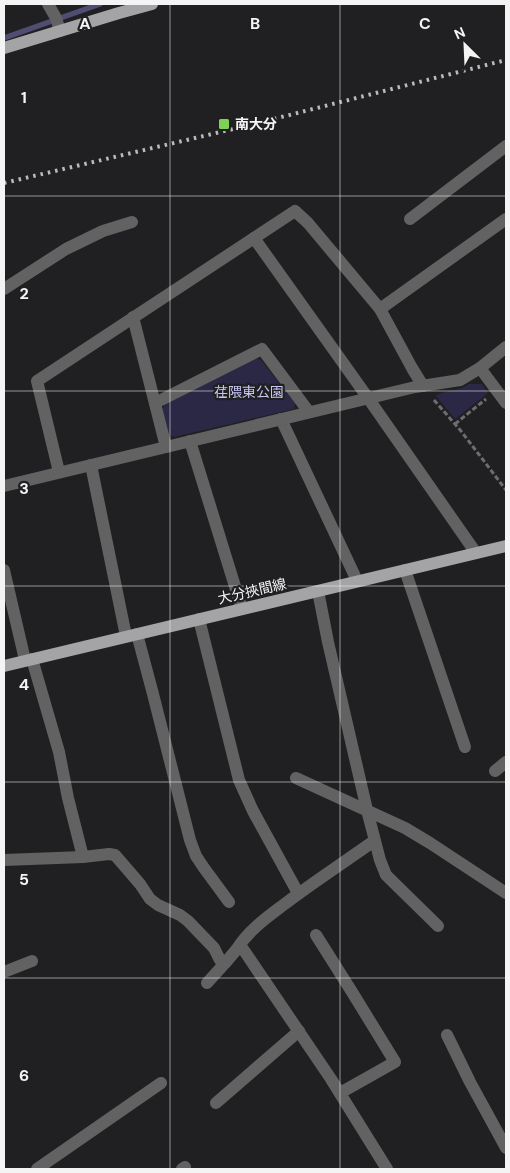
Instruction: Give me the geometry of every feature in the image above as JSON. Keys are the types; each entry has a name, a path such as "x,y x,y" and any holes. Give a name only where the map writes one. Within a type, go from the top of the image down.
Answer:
{"main road":[{"path":"4,48 152,4"},
{"name":"大分挾間線","path":"4,666 506,546"}],"street":[{"path":"48,4 56,18 60,31"},
{"path":"410,219 506,146"},
{"path":"60,472 37,380 295,211 308,223 380,308 423,386"},
{"path":"380,308 506,220"},
{"path":"4,289 66,249 103,231 132,222"},
{"path":"254,238 476,553"},
{"path":"133,317 166,447"},
{"path":"4,486 368,398 460,380 480,368 506,347"},
{"path":"155,403 262,349 309,412"},
{"path":"480,368 506,403"},
{"path":"281,420 357,581"},
{"path":"190,441 242,609"},
{"path":"91,465 132,635 153,694 190,840 196,856 230,902"},
{"path":"4,570 29,660 59,752 68,798 83,856"},
{"path":"405,570 465,747"},
{"path":"318,591 374,842 386,875 438,926"},
{"path":"199,619 238,780 298,893"},
{"path":"495,770 506,762"},
{"path":"296,778 416,834 506,893"},
{"path":"207,983 226,962 241,941 264,920 298,893 374,842"},
{"path":"4,860 115,855 140,884 150,899 188,921 214,948 220,960 226,962"},
{"path":"316,935 395,1062 340,1094"},
{"path":"237,948 243,949 299,1031 387,1169"},
{"path":"4,972 32,961"},
{"path":"216,1103 299,1031"},
{"path":"447,1035 506,1148"},
{"path":"38,1169 161,1083"}],"path":[{"path":"423,386 506,490"},
{"path":"455,424 497,390"}],"green space":[{"name":"荏隈東公園","path":"254,358 261,360 295,403 294,409 174,437 168,434 162,409 168,402"},
{"path":"469,384 482,384 488,393 455,419 436,396"}],"waterway":[{"path":"4,38 100,4"}],"railway":[{"path":"4,183 246,126 506,60"}],"place":[{"name":"南大分","path":"224,124"}]}
